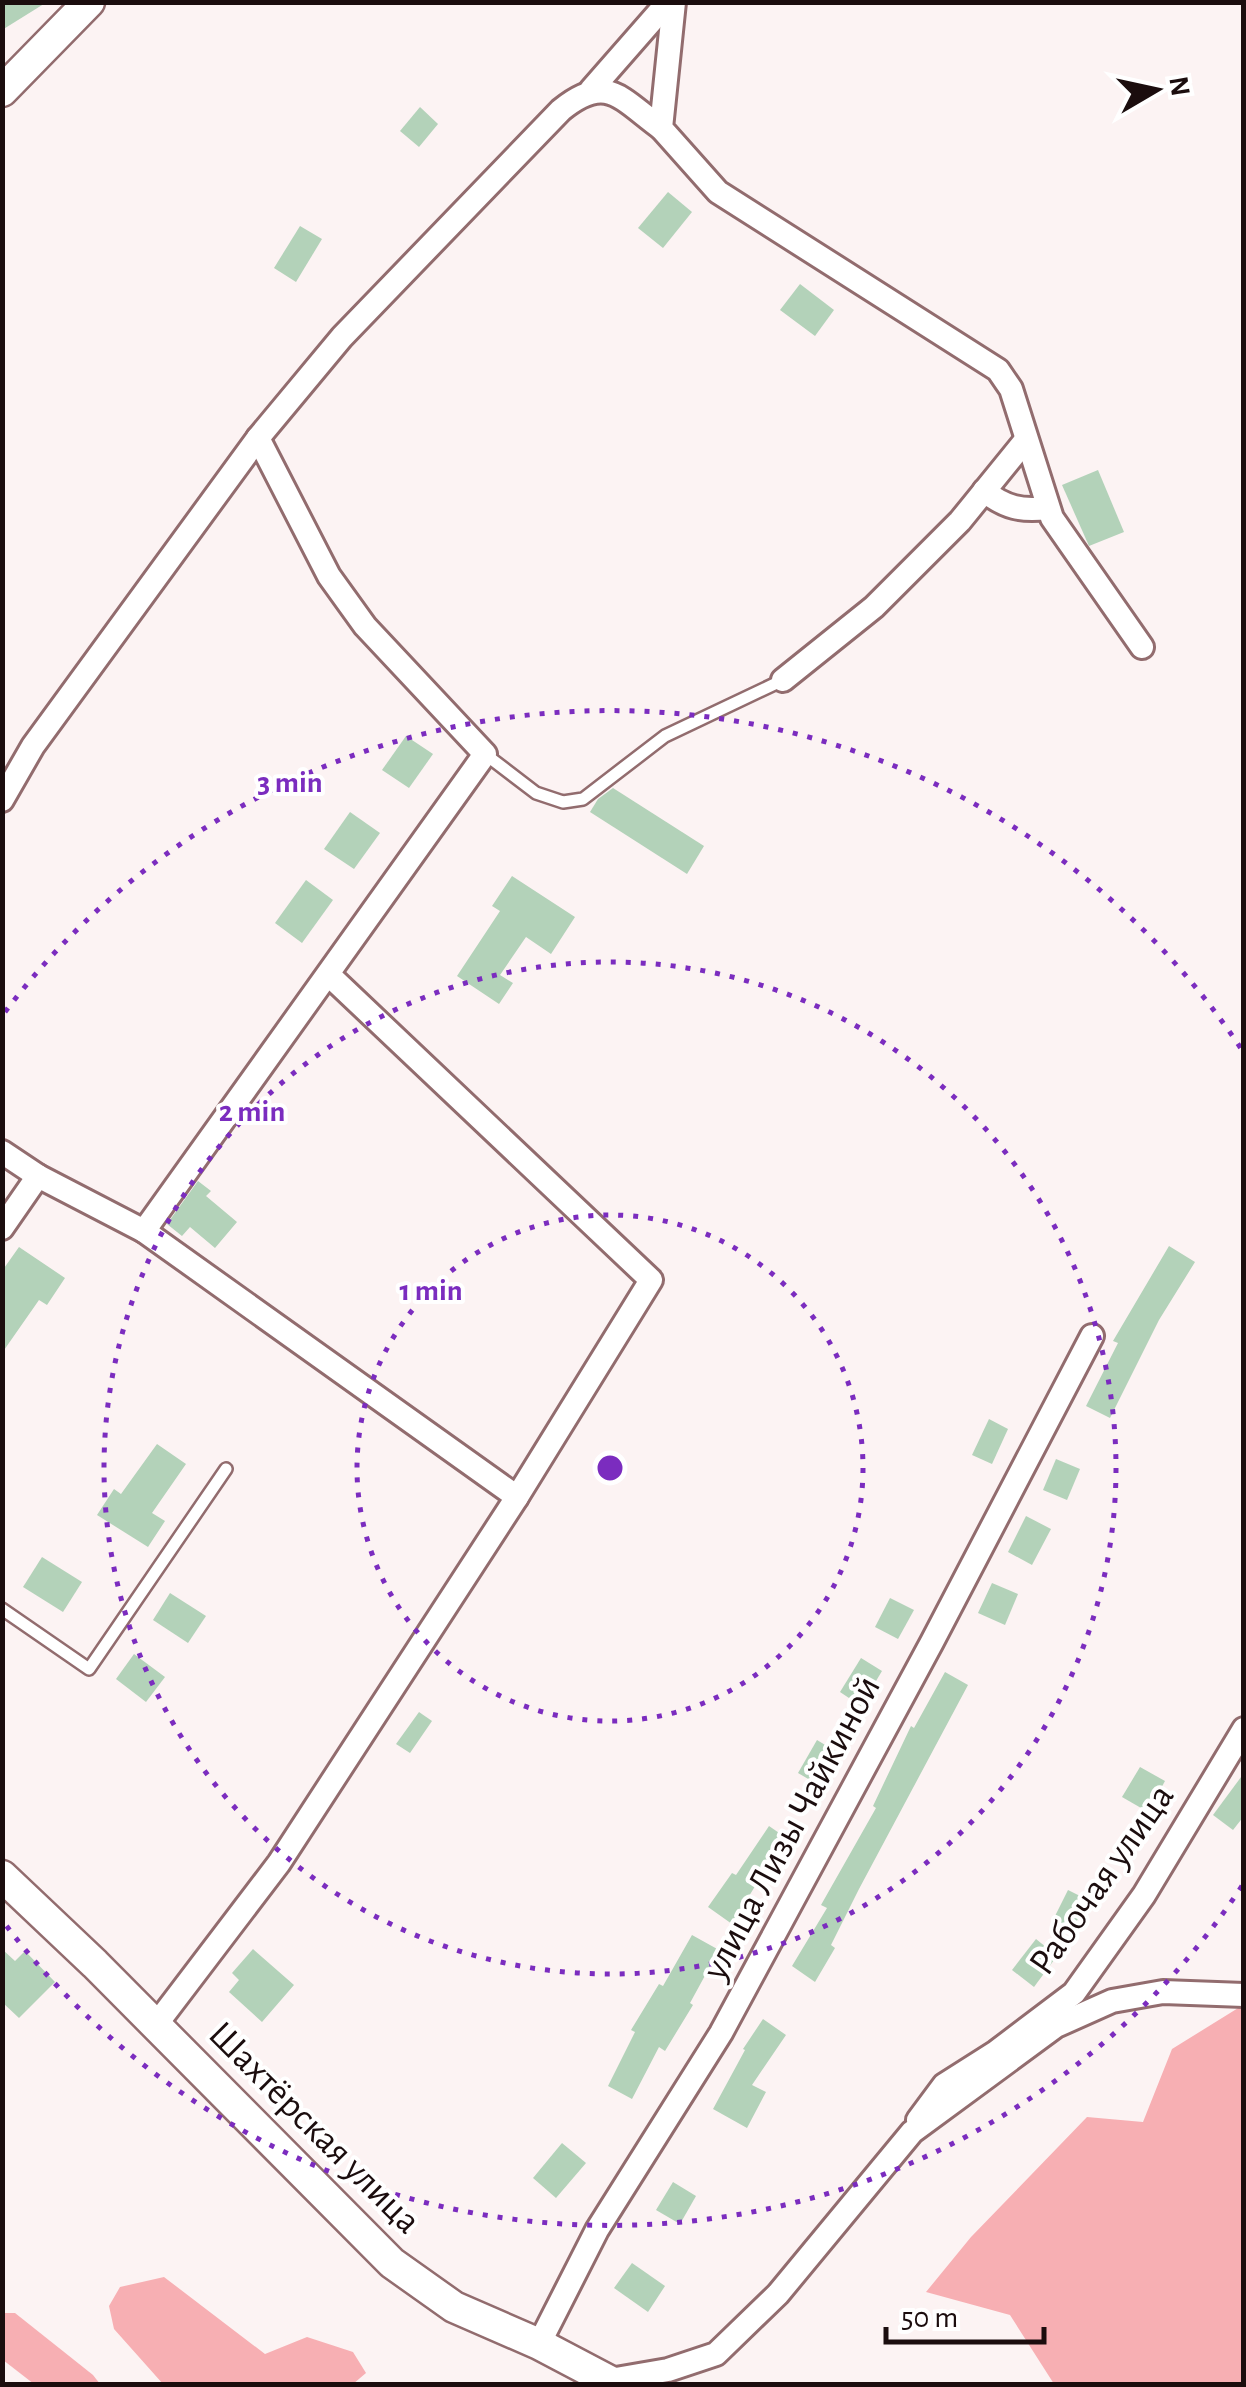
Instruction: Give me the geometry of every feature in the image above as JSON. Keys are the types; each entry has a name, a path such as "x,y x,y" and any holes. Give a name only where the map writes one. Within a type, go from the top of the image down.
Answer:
{"street":[{"path":"2,91 88,2"},
{"path":"2,800 33,746 258,438 342,337 561,110 591,90 671,2"},
{"path":"660,128 671,2"},
{"path":"591,90 619,97 660,128 718,192 998,370 1010,389 1048,508 1142,647"},
{"path":"144,1231 485,754 365,626 329,576 258,438"},
{"path":"782,680 874,606 960,521 1025,441"},
{"path":"984,491 1020,511 1048,508"},
{"path":"155,2026 279,1863 517,1496 651,1280 329,974"},
{"path":"2,1152 38,1176 144,1231 517,1496"},
{"path":"2,1228 38,1176"},
{"name":"улица Лизы Чайкиной","path":"538,2344 597,2230 720,2033 1092,1336"},
{"name":"Рабочая улица","path":"912,2132 923,2110 944,2085 996,2052 1074,1993 1144,1895 1244,1729"},
{"name":"Шахтёрская улица","path":"2,1876 392,2263 454,2307 612,2382"},
{"path":"686,2384 778,2294 912,2132 1056,2026 1112,2002 1163,1992 1244,1995"},
{"path":"612,2382 716,2354"}],"lane":[{"path":"485,754 536,794 563,802 583,800 665,736 782,680"},
{"path":"2,1609 89,1670 226,1469"}],"shaded area":[{"path":"1243,2005 1243,2384 1054,2384 1010,2315 926,2292 971,2237 1087,2117 1143,2122 1172,2049"},
{"path":"164,2277 265,2354 307,2337 353,2352 366,2373 353,2384 163,2384 114,2329 109,2306 120,2287"},
{"path":"2,2313 15,2313 100,2384 34,2384 3,2360"}],"building":[{"path":"2,2 47,2 2,30"},
{"path":"420,107 438,124 419,147 400,131"},
{"path":"668,192 692,212 663,248 638,228"},
{"path":"300,226 322,239 296,282 274,268"},
{"path":"800,284 834,310 815,336 780,310"},
{"path":"1098,470 1124,532 1089,546 1062,485"},
{"path":"406,736 433,754 409,788 382,770"},
{"path":"613,788 704,846 687,874 590,812 598,799"},
{"path":"350,812 380,833 354,869 324,849"},
{"path":"512,876 575,917 551,954 526,937 500,975 513,983 499,1004 457,976 500,911 492,906"},
{"path":"306,880 333,900 302,943 275,923"},
{"path":"198,1181 211,1191 206,1196 237,1222 215,1248 190,1227 182,1236 167,1224"},
{"path":"1169,1246 1195,1262 1159,1320 1110,1418 1086,1406 1118,1343 1113,1341"},
{"path":"19,1247 65,1278 47,1305 39,1300 2,1353 2,1271"},
{"path":"989,1419 1008,1429 992,1464 972,1455"},
{"path":"157,1444 186,1464 152,1513 165,1521 148,1547 97,1515 114,1489 121,1494"},
{"path":"1056,1459 1080,1469 1067,1500 1043,1490"},
{"path":"1026,1516 1051,1529 1032,1565 1008,1552"},
{"path":"42,1557 82,1582 63,1612 23,1587"},
{"path":"992,1583 1018,1594 1005,1625 978,1613"},
{"path":"170,1593 206,1616 188,1643 153,1620"},
{"path":"890,1598 914,1610 898,1639 875,1627"},
{"path":"134,1654 165,1677 146,1702 116,1679"},
{"path":"861,1658 882,1671 861,1706 840,1692"},
{"path":"945,1672 968,1685 859,1889 831,1945 835,1948 815,1982 792,1966 827,1908 821,1905 876,1808 873,1806 911,1726 914,1728"},
{"path":"419,1712 432,1721 410,1753 396,1744"},
{"path":"817,1740 840,1754 822,1787 798,1773"},
{"path":"1140,1767 1165,1781 1148,1812 1122,1797"},
{"path":"1244,1773 1244,1816 1233,1830 1213,1815"},
{"path":"769,1826 785,1837 732,1924 708,1907 732,1873 736,1875"},
{"path":"1068,1890 1088,1900 1072,1930 1053,1920"},
{"path":"692,1935 719,1950 690,2003 693,2005 665,2051 659,2047 632,2099 608,2086 635,2032 631,2030 659,1984 663,1986"},
{"path":"1036,1939 1057,1956 1034,1987 1012,1970"},
{"path":"2,1949 15,1961 25,1951 55,1982 19,2018 2,2002"},
{"path":"253,1949 294,1985 262,2022 229,1992 239,1980 232,1973"},
{"path":"763,2019 786,2035 752,2085 766,2092 747,2128 713,2109"},
{"path":"562,2143 586,2163 556,2198 533,2178"},
{"path":"673,2182 696,2196 680,2224 656,2210"},
{"path":"632,2263 665,2286 648,2312 614,2288"}]}
